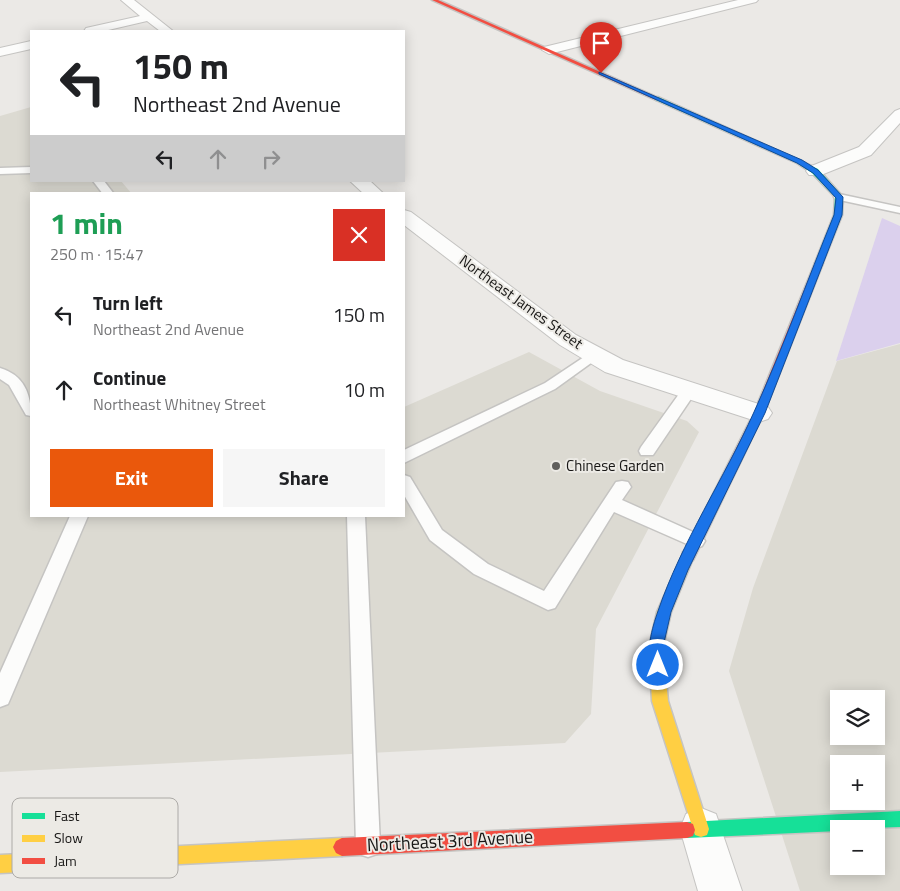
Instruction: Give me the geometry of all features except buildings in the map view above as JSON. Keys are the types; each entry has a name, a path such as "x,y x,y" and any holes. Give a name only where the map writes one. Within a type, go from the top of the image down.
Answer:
{"street":[{"path":"127,0 166,30"},
{"path":"434,0 777,151 815,171 839,197 838,215 759,413 696,541 664,612 656,647 660,701 720,891"},
{"path":"549,50 752,0"},
{"path":"94,30 149,17"},
{"path":"0,52 30,45"},
{"path":"815,171 865,150 900,114"},
{"path":"359,182 372,192"},
{"name":"Northeast James Street","path":"405,217 568,340 614,366 759,413"},
{"name":"Northeast 3rd Avenue","path":"178,855 900,819"}],"lane":[{"path":"0,171 30,170"},
{"path":"99,182 107,192"},
{"path":"839,197 900,210"},
{"path":"405,457 550,386 593,354"},
{"path":"0,373 15,382 30,409"},
{"path":"647,451 689,390"},
{"path":"405,483 436,535 481,569 548,602 622,487"},
{"path":"611,503 696,541"},
{"path":"0,697 79,517"},
{"path":"356,517 368,845"}],"shaded area":[{"path":"30,107 30,182 122,182 130,192 30,192 30,517 405,517 405,407 529,352 600,391 687,421 699,432 596,629 591,714 565,743 0,772 0,116"},
{"path":"882,218 900,226 900,343 836,361"},
{"path":"900,344 900,891 800,891 729,671 753,588 837,361"}],"traffic: fast":[{"path":"658,99 799,162 815,171 839,197 838,215 819,263"},
{"path":"687,830 900,819"}],"traffic: slow":[{"path":"688,556 664,612 656,647 660,701 701,829"},
{"path":"178,855 342,847"},
{"path":"0,864 12,863"}],"traffic: jam":[{"path":"434,0 658,99"},
{"path":"688,556 759,413 819,263"},
{"path":"342,847 687,830"}],"place":[{"name":"Chinese Garden","path":"556,466"}],"route":[{"path":"601,73 799,162 815,171 839,197 838,215 759,413 681,570 664,612 656,647 658,665"}]}
